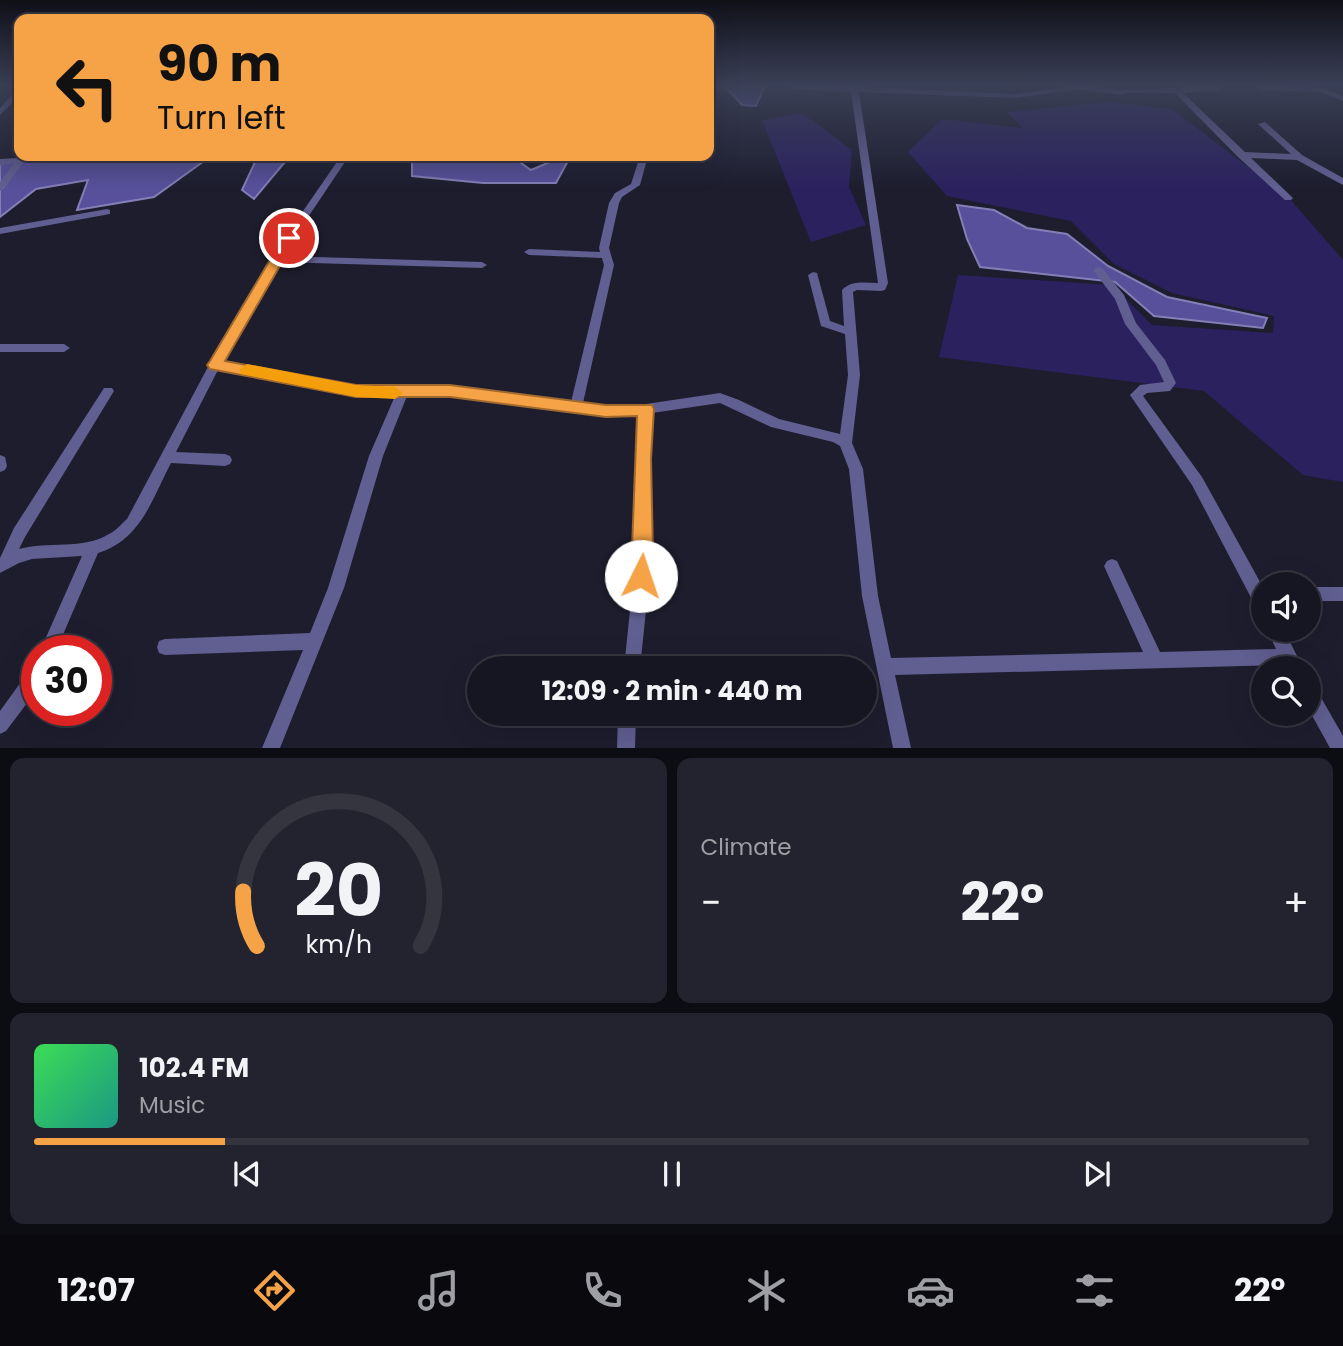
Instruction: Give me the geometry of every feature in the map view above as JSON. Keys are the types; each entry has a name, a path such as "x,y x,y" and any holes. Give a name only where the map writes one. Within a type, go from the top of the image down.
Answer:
{"street":[{"path":"860,119 883,283 881,287 848,288 854,375 845,443 856,469 870,596 902,747"},
{"path":"1204,119 1288,198"},
{"path":"1262,124 1299,157 1343,182"},
{"path":"1241,155 1299,157"},
{"path":"0,188 21,161"},
{"path":"4,561 24,553 92,550 121,537 132,524 215,365 275,259 342,161"},
{"path":"576,407 608,265 605,255 615,198 635,185 642,161"},
{"path":"0,231 107,212"},
{"path":"529,252 605,255"},
{"path":"275,259 482,265"},
{"path":"1098,270 1120,298 1130,324 1161,363 1170,383 1166,388 1143,388 1136,395 1197,481 1251,579"},
{"path":"813,275 825,323 850,332"},
{"path":"0,348 64,348"},
{"path":"215,365 356,391 450,391 606,411 646,409 720,398 735,402 776,423 837,438 845,443"},
{"path":"4,561 108,391"},
{"path":"271,747 336,587 376,456 402,393"},
{"path":"633,656 644,553 642,459 646,409"},
{"path":"167,457 225,460"},
{"path":"55,635 92,550"},
{"path":"1112,566 1155,660"},
{"path":"1321,594 1343,594"},
{"path":"164,647 314,641"},
{"path":"884,667 1155,660 1251,662"},
{"path":"0,725 21,696"},
{"path":"1321,714 1340,747"},
{"path":"626,747 627,726"}],"shaded area":[{"path":"810,119 852,150 849,187 866,225 811,242 762,120"},
{"path":"942,119 1023,128 1014,119 1185,119 1290,199 1343,260 1343,482 1303,475 1204,391 939,357 958,275 1112,285 1152,325 1273,333 1274,316 1172,293 1114,264 1071,221 947,196 908,152"},
{"path":"14,161 204,161 154,197 77,210 88,180 36,189 0,217 0,164"},
{"path":"256,161 286,161 254,199 242,190"},
{"path":"518,161 531,170 552,161 568,161 556,183 483,183 412,176 412,162"},
{"path":"957,205 994,210 1027,228 1067,234 1108,266 1167,297 1267,318 1263,328 1154,316 1115,282 980,267 967,239"}],"slow traffic":[{"path":"247,370 356,391 395,393"}],"route":[{"path":"289,238 215,365 356,391 450,391 606,411 646,409 642,459 644,553 641,576"}]}
